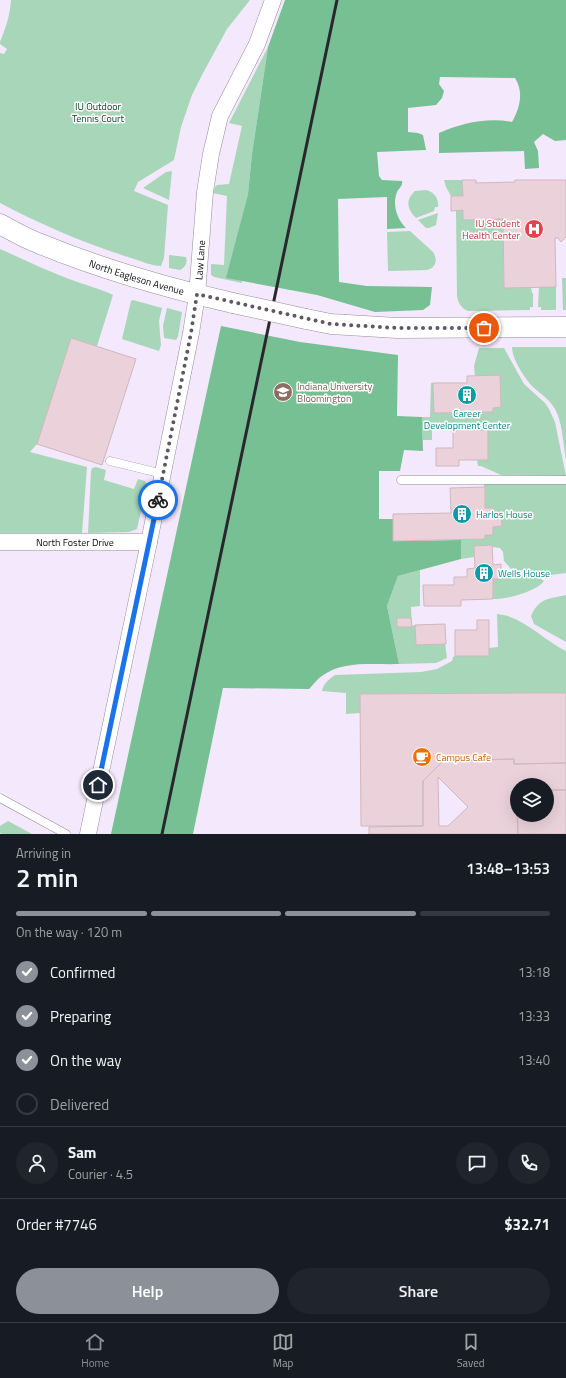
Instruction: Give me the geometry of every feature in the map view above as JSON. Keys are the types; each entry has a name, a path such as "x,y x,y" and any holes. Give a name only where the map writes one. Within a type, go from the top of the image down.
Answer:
{"street":[{"name":"Law Lane","path":"88,834 191,333 197,294 205,192 211,154 220,116 257,44 273,0"},
{"name":"North Eagleson Avenue","path":"0,224 37,243 100,267 233,303 331,324 397,328 566,327"},
{"name":"North Foster Drive","path":"0,542 149,542"}],"lane":[{"path":"110,461 163,474"},
{"path":"401,480 566,480"},
{"path":"0,798 66,834"}],"green space":[{"name":"IU Outdoor Tennis Court","path":"11,0 250,0 227,29 192,95 181,127 174,160 138,182 134,191 168,205 164,258 161,266 114,253 32,219 0,203 0,53 4,54 7,49 0,44 0,42 10,11"},
{"path":"285,0 566,0 566,140 555,141 543,134 534,142 538,151 539,168 525,169 524,151 439,153 439,133 457,126 475,122 493,120 512,122 520,100 518,83 515,78 440,77 439,84 444,91 442,98 436,105 408,108 408,132 423,135 426,150 377,152 379,176 382,180 402,181 397,192 395,207 400,220 406,228 387,229 387,197 338,199 339,282 367,286 432,287 430,305 423,310 375,312 317,295 226,278 248,194 252,154 268,47"},
{"path":"268,47 252,154 248,194 227,277 242,281 242,283 211,275 211,264 224,265 227,196 213,193 217,185 229,184 242,126 229,123"},
{"path":"172,171 169,200 143,188 166,172"},
{"path":"444,180 462,180 463,196 451,196"},
{"path":"426,190 435,196 438,201 438,207 435,207 434,211 416,218 409,208 408,204 410,198 415,191"},
{"path":"463,210 463,220 503,219 504,288 531,287 533,293 533,307 530,307 530,310 468,311 460,305 457,296 456,211"},
{"path":"438,213 436,225 429,228 426,228 418,220"},
{"path":"410,231 433,252 436,261 434,266 427,270 388,271 387,232"},
{"path":"0,249 60,276 113,295 97,346 71,338 37,444 30,452 87,467 82,533 0,533"},
{"path":"169,255 186,257 187,261 185,266 180,270 169,268"},
{"path":"562,278 566,278 566,310 563,310"},
{"path":"539,287 556,287 556,310 541,310 541,307 538,307"},
{"path":"133,300 162,308 159,321 161,345 159,351 122,339 131,301"},
{"path":"167,308 182,312 178,337 176,340 164,338 163,326"},
{"path":"221,326 300,342 398,355 397,416 422,417 423,451 404,450 400,471 379,471 379,519 393,519 394,541 461,540 461,559 398,576 387,606 399,664 349,665 330,671 320,677 309,689 223,688 193,834 111,834"},
{"path":"512,347 566,347 566,460 558,415 548,400 526,379 514,357"},
{"path":"479,348 504,348 524,384 545,403 555,422 566,476 501,475 478,466 477,460 453,430 432,428 432,440 423,440 422,417 430,417 431,383 433,383 434,413 493,412 493,408 501,407 500,376 475,376 474,366"},
{"path":"96,467 106,470 104,480 134,489 138,479 145,481 147,485 137,529 129,532 88,533 91,471 92,468"},
{"path":"484,484 566,484 566,573 550,575 529,571 512,570 504,561 503,552 500,548 492,547 492,545 475,546 474,557 461,559 461,540 485,539 485,535 493,527 502,526 501,513 493,513 493,508 485,508"},
{"path":"420,570 420,606 411,607 412,626 415,625 416,644 445,643 447,658 436,663 399,664 387,606 398,576"},
{"path":"516,574 534,576 544,581 535,588 521,594 493,599 493,579 512,577"},
{"path":"566,595 566,642 534,624 531,616 541,602"},
{"path":"497,614 516,619 566,651 566,693 361,694 360,713 346,714 346,693 322,691 327,682 335,675 421,672 437,669 452,661 453,657 455,656 489,656 489,648 498,647"},
{"path":"8,821 32,834 0,833 0,826"}],"building":[{"name":"IU Student Health Center","path":"462,180 476,180 476,183 515,182 515,180 566,180 566,237 561,242 558,238 555,238 556,287 504,288 503,219 463,220 463,210 451,211 451,196 463,196"},
{"path":"71,338 136,359 102,465 37,444"},
{"name":"Career Development Center","path":"500,375 501,407 493,408 493,412 434,413 433,383 467,383 467,376"},
{"path":"453,430 488,430 488,460 459,460 459,466 436,466 436,448 453,448"},
{"name":"Harlos House","path":"485,487 485,508 493,508 493,513 501,513 502,526 493,527 493,535 485,535 485,539 393,541 393,514 451,513 450,488"},
{"name":"Wells House","path":"492,545 493,565 501,564 501,579 493,579 493,599 461,600 461,606 424,606 423,585 454,585 454,577 467,577 467,569 475,568 474,546"},
{"path":"397,618 411,618 412,627 397,627"},
{"path":"477,620 489,620 489,656 455,656 455,630 477,630"},
{"path":"445,624 446,644 416,645 415,625"},
{"path":"566,693 566,763 514,764 514,759 443,761 423,781 423,826 361,826 360,694"},
{"path":"514,759 514,764 566,763 566,790 554,790 554,778 510,778 510,822 518,822 518,834 369,834 369,827 423,826 423,781 443,761","holes":["438,777 468,807 448,826 439,826"]},
{"path":"554,790 566,790 566,834 518,834 517,822 554,822"}],"railway":[{"path":"162,834 337,0"}],"way so far":[{"path":"158,500 191,333 197,294 331,324 397,328 484,328"}],"place":[{"name":"IU Student Health Center","path":"534,229"},
{"name":"Indiana University Bloomington","path":"283,392"},
{"name":"Career Development Center","path":"467,395"},
{"name":"Harlos House","path":"462,514"},
{"name":"Wells House","path":"484,573"},
{"name":"Campus Cafe","path":"422,757"}],"route":[{"path":"98,785 158,500"}]}
